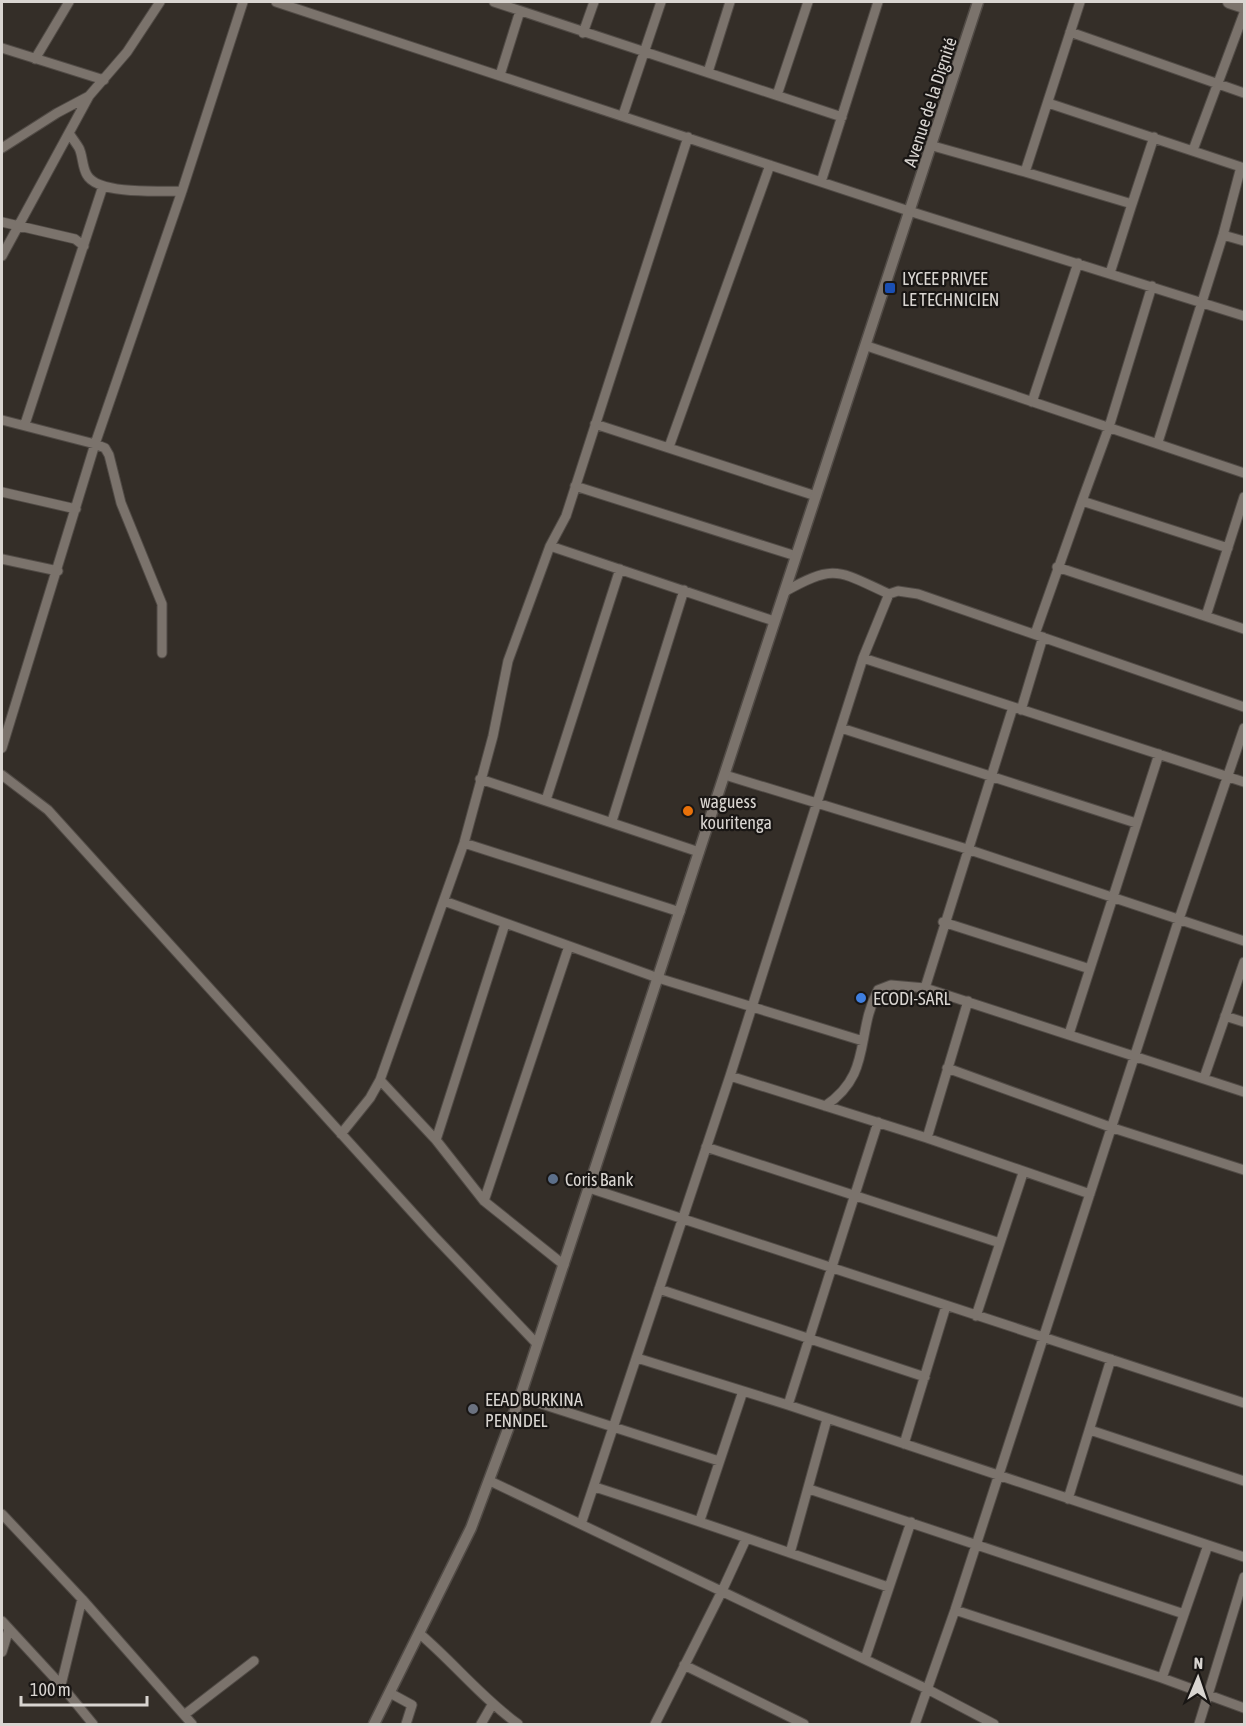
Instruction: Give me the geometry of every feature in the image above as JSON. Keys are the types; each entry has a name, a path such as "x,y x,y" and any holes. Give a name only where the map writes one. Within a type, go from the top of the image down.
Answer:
{"main road":[{"path":"1229,2 1245,7"}],"street":[{"path":"35,59 67,2"},
{"path":"2,256 16,226 89,96 127,52 160,2"},
{"path":"2,748 95,444 182,191 243,2"},
{"path":"276,2 912,212 1245,316"},
{"path":"311,13 314,2"},
{"path":"494,2 842,117"},
{"path":"583,33 594,2"},
{"path":"622,115 661,2"},
{"path":"708,72 730,2"},
{"path":"777,95 808,2"},
{"path":"821,182 878,2"},
{"name":"Avenue de la Dignité","path":"374,1725 420,1634 490,1481 520,1397 774,621 912,212 978,2"},
{"path":"1025,172 1080,2"},
{"path":"500,75 520,11"},
{"path":"1193,150 1245,13"},
{"path":"1071,32 1245,93"},
{"path":"2,48 104,80"},
{"path":"2,148 57,112 89,96"},
{"path":"1048,103 1243,167 1158,442"},
{"path":"69,133 80,149 87,175 103,186 137,191 182,191"},
{"path":"341,1134 370,1098 380,1080 444,901 464,843 493,736 508,661 550,546 566,516 688,137"},
{"path":"1110,273 1154,137"},
{"path":"933,146 1132,204"},
{"path":"669,447 770,165"},
{"path":"25,424 103,186"},
{"path":"2,222 75,239 84,246"},
{"path":"1223,235 1245,242"},
{"path":"1032,402 1078,263"},
{"path":"924,988 967,849 1017,708 1057,567 1109,428 1152,286"},
{"path":"867,346 1245,473"},
{"path":"2,420 25,424 105,448 122,504 162,604 162,653"},
{"path":"595,424 816,496"},
{"path":"575,486 796,556"},
{"path":"2,492 76,509"},
{"path":"1206,616 1245,497"},
{"path":"1082,501 1228,548"},
{"path":"550,546 774,621"},
{"path":"2,559 58,571"},
{"path":"1057,567 1245,629"},
{"path":"546,800 620,569"},
{"path":"784,592 809,578 832,572 842,573 889,594 898,591 918,594 1245,707"},
{"path":"612,821 684,590"},
{"path":"581,1524 730,1076 863,658 889,594"},
{"path":"863,658 1245,782"},
{"path":"841,728 1136,823"},
{"path":"915,1725 1113,1128 1179,919 1245,728"},
{"path":"1069,1034 1159,754"},
{"path":"2,775 48,810 440,1244 537,1344"},
{"path":"724,775 967,849 1245,941"},
{"path":"480,779 612,821 699,852"},
{"path":"464,843 680,912"},
{"path":"444,901 658,978 863,1041"},
{"path":"944,922 1090,969"},
{"path":"436,1140 505,924"},
{"path":"484,1201 569,946"},
{"path":"1204,1078 1245,962"},
{"path":"825,1106 844,1092 852,1082 860,1063 863,1041 878,990 891,984 924,988 968,1001 1245,1092"},
{"path":"927,1138 968,1001"},
{"path":"1225,1016 1245,1022"},
{"path":"947,1068 1113,1128 1245,1170"},
{"path":"730,1076 927,1138 1023,1173 1090,1194"},
{"path":"380,1080 436,1140 484,1201 564,1265"},
{"path":"788,1405 878,1122"},
{"path":"706,1147 1000,1243"},
{"path":"976,1316 1023,1173"},
{"path":"589,1188 1245,1402"},
{"path":"659,1289 925,1377"},
{"path":"904,1444 946,1306"},
{"path":"636,1358 788,1405 1245,1557"},
{"path":"1068,1499 1111,1359"},
{"path":"700,1520 742,1391"},
{"path":"520,1397 719,1461"},
{"path":"790,1553 827,1419"},
{"path":"1090,1430 1245,1481"},
{"path":"490,1481 927,1689 994,1725"},
{"path":"595,1487 700,1520 746,1539 888,1587"},
{"path":"809,1489 1184,1614"},
{"path":"2,1514 82,1599 192,1725"},
{"path":"865,1659 911,1522"},
{"path":"655,1725 746,1539"},
{"path":"1162,1678 1208,1545"},
{"path":"1199,1725 1207,1693 1245,1577"},
{"path":"62,1685 82,1599"},
{"path":"955,1610 1207,1693 1245,1708"},
{"path":"2,1621 62,1685 93,1725"},
{"path":"2,1652 9,1629"},
{"path":"420,1634 468,1676 492,1705 518,1725"},
{"path":"184,1715 254,1661"},
{"path":"684,1665 804,1725"},
{"path":"390,1693 413,1707 406,1725"},
{"path":"481,1725 492,1705"}],"place":[{"name":"LYCEE PRIVEE LE TECHNICIEN","path":"890,288"},
{"name":"waguess kouritenga","path":"688,811"},
{"name":"ECODI-SARL","path":"861,998"},
{"name":"Coris Bank","path":"553,1179"},
{"name":"EEAD BURKINA PENNDEL","path":"473,1409"}]}
